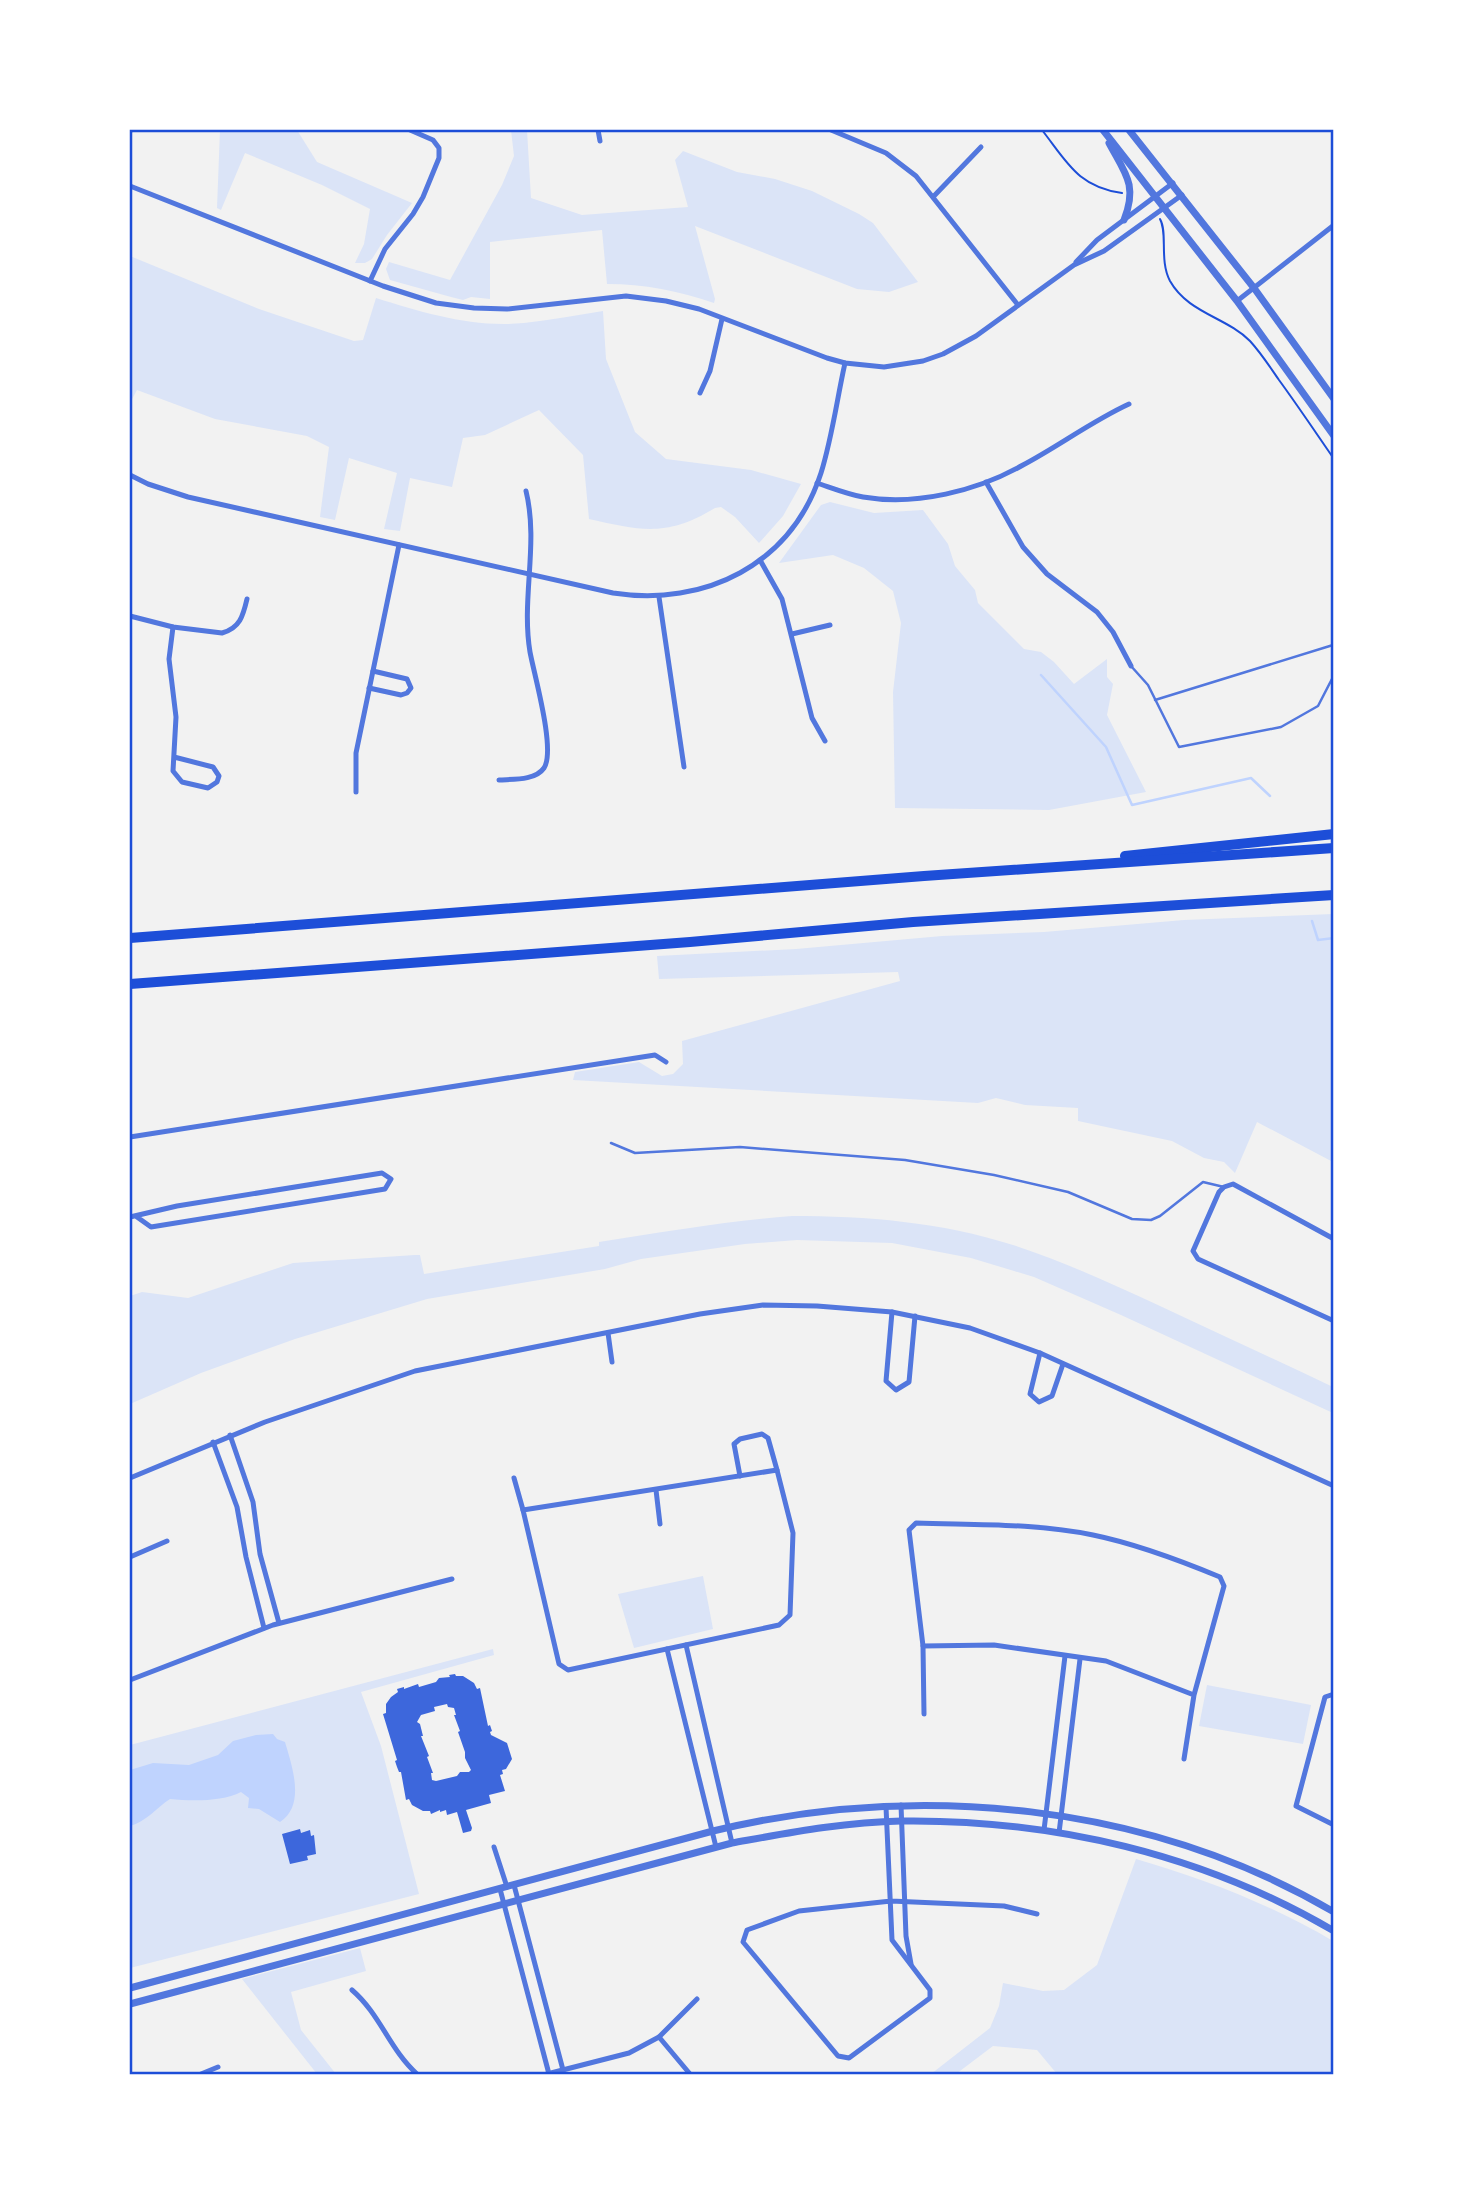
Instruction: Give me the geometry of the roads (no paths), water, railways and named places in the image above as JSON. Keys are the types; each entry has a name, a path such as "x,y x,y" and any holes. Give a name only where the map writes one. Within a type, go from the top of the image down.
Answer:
{"highway":[{"path":"1108,863 1129,855 1334,834"},
{"path":"130,938 1334,848"},
{"path":"130,984 690,942 913,922 1334,898"}],"street":[{"path":"370,281 385,249 423,197 439,158 439,148 433,139 410,130"},
{"path":"598,130 600,141"},
{"path":"835,130 897,160 916,176 1018,305"},
{"path":"1103,130 1237,301 1334,436"},
{"path":"1103,130 1129,181 1130,203 1124,220"},
{"path":"1129,130 1254,288 1334,400"},
{"path":"933,197 981,148"},
{"path":"1074,265 1097,240 1172,183"},
{"path":"130,186 411,296 455,306 525,309 626,296 673,302 845,363 884,367 923,361 943,354 976,336 1074,265 1104,251 1182,195"},
{"path":"1237,301 1334,225"},
{"path":"700,393 710,371 722,319"},
{"path":"130,475 188,497 613,593 659,597 708,588 730,579 760,560 791,529 802,514 817,483 845,363"},
{"path":"817,483 861,497 898,500 941,494 986,482 1021,467 1097,420 1129,404"},
{"path":"986,482 1023,547 1046,574 1097,612 1113,632 1131,666"},
{"path":"499,780 534,775 544,768 547,758 541,701 527,630 531,513 526,491"},
{"path":"356,792 354,765 399,545"},
{"path":"760,560 782,599 812,718 825,741"},
{"path":"659,597 684,767"},
{"path":"130,616 214,634 230,631 243,618 247,599"},
{"path":"792,634 830,625"},
{"path":"173,627 169,659 176,717 173,771 182,782 208,788 217,782 219,776 213,767 174,757"},
{"path":"369,688 401,695 411,688 407,678 373,671"},
{"path":"130,1137 655,1055 666,1062"},
{"path":"130,1217 177,1206 382,1173 391,1179 386,1189 151,1227 137,1217"},
{"path":"1334,1238 1233,1184 1219,1192 1193,1251 1198,1259 1334,1321"},
{"path":"130,1478 230,1435 415,1371 700,1314 763,1306 817,1306 892,1312 970,1328 1040,1353 1334,1486"},
{"path":"892,1312 886,1381 896,1390 909,1382 915,1316"},
{"path":"608,1334 612,1362"},
{"path":"1040,1353 1030,1394 1039,1402 1052,1396 1063,1363"},
{"path":"514,1478 559,1664 568,1670 779,1625 790,1615 793,1533 768,1438 762,1434 740,1439 734,1444 740,1476"},
{"path":"230,1435 253,1502 260,1554 276,1624"},
{"path":"213,1442 237,1507 246,1557 264,1628"},
{"path":"523,1510 777,1470"},
{"path":"656,1490 660,1524"},
{"path":"237,1507 253,1502"},
{"path":"925,1714 923,1646 909,1530 916,1522 1030,1526 1092,1535 1157,1552 1220,1577 1224,1586 1194,1695 1184,1759"},
{"path":"130,1557 167,1541"},
{"path":"246,1557 260,1554"},
{"path":"130,1680 276,1624 452,1579"},
{"path":"685,1645 733,1843"},
{"path":"923,1646 994,1645 1106,1661 1194,1695"},
{"path":"667,1648 716,1847"},
{"path":"1044,1830 1065,1656"},
{"path":"1059,1833 1080,1659"},
{"path":"1334,1694 1325,1697 1296,1806 1334,1825"},
{"path":"901,1805 906,1936 912,1967"},
{"path":"130,1988 729,1827 818,1811 901,1805 1045,1812 1131,1830 1209,1854 1276,1881 1334,1912"},
{"path":"886,1807 891,1901 892,1940 930,1990 930,1998 849,2058 838,2056 743,1942 747,1930 799,1912 891,1901 1004,1906 1037,1914"},
{"path":"130,2004 716,1847 812,1829 902,1821 967,1823 1044,1830 1116,1844 1198,1868 1282,1903 1334,1931"},
{"path":"494,1847 507,1887 517,1900 563,2070"},
{"path":"507,1887 504,1904 548,2074 629,2053 659,2038 697,1999"},
{"path":"352,1990 367,2003 398,2054 417,2074"},
{"path":"659,2038 690,2074"},
{"path":"201,2074 218,2067"}],"lane":[{"path":"1155,700 1333,645 1334,647"},
{"path":"1131,666 1148,685 1179,747 1281,727 1318,706 1334,675"},
{"path":"611,1143 635,1153 740,1147 905,1160 994,1175 1068,1192 1132,1219 1151,1220 1160,1216 1203,1182 1224,1187"}],"water":[{"path":"273,1734 285,1742 295,1785 293,1806 280,1822 259,1809 248,1808 249,1798 241,1792 216,1799 170,1799 146,1818 130,1826 130,1770 153,1763 189,1765 218,1755 233,1741"}],"waterway":[{"path":"1041,675 1106,747 1132,805 1251,778 1270,796"},
{"path":"1312,921 1318,940 1334,938"}]}
